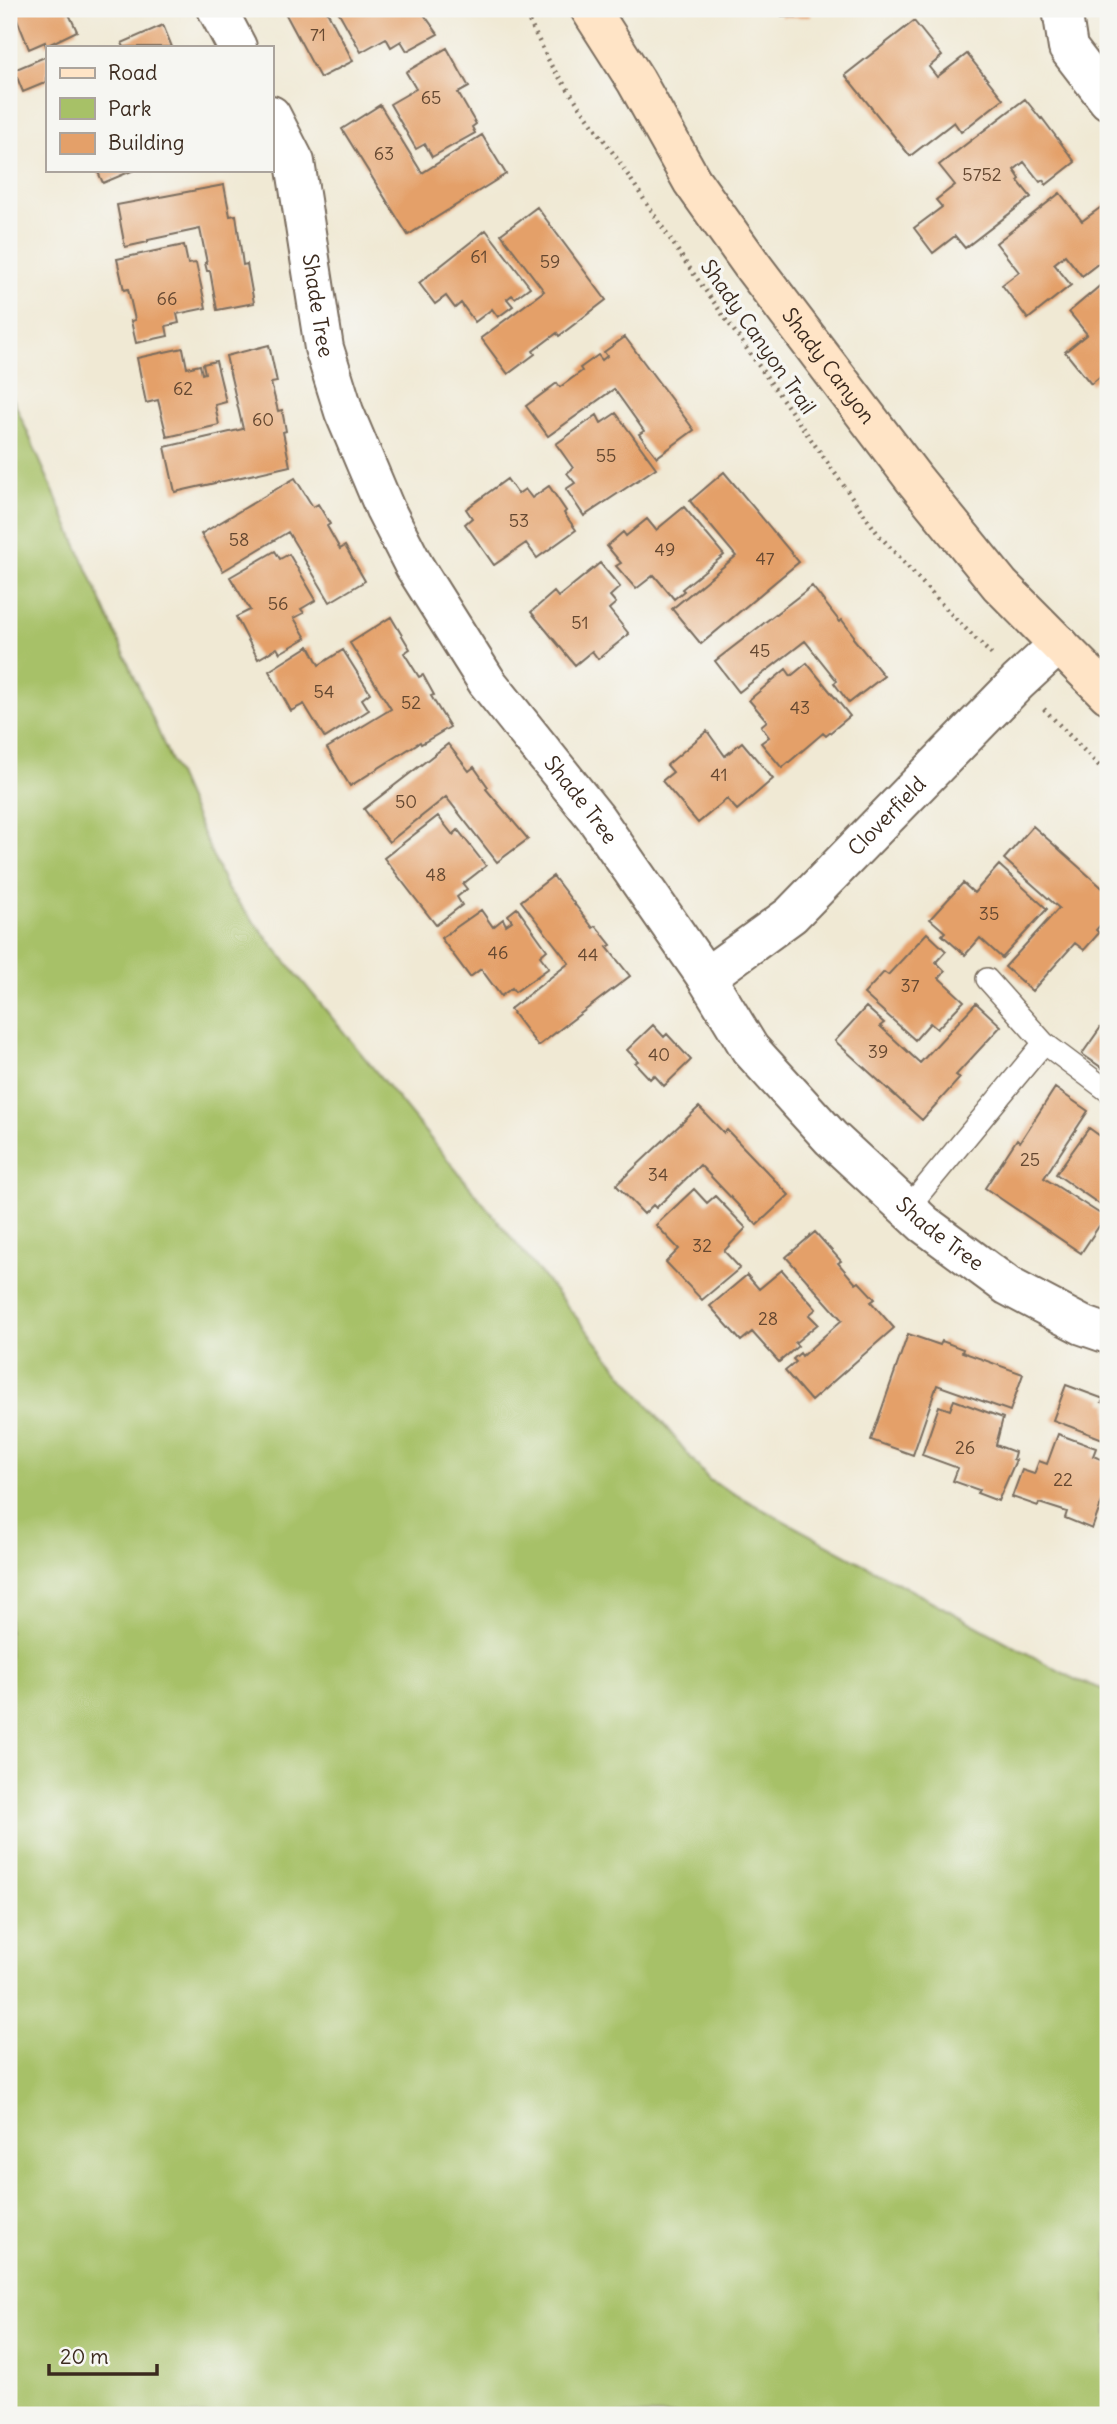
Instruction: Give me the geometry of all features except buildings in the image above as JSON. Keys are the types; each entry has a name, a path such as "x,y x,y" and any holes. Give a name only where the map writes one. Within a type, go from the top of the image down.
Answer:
{"main road":[{"name":"Shady Canyon","path":"590,9 636,81 692,181 754,268 914,479 1000,585 1108,694"}],"street":[{"path":"217,9 236,46"},
{"path":"1062,9 1068,48 1108,100"},
{"name":"Shade Tree","path":"273,119 295,162 324,348 344,412 414,566 487,682 595,817 706,977 750,1049 831,1138 924,1224 1008,1286 1082,1325 1108,1334"},
{"name":"Cloverfield","path":"706,977 791,915 1059,643"}],"lane":[{"path":"987,979 1044,1043 1108,1091"},
{"path":"907,1209 1044,1043"}],"path":[{"name":"Shady Canyon Trail","path":"523,9 552,66 686,263 877,534 998,660"},
{"path":"1039,705 1108,775"}],"green space":[{"path":"9,390 227,889 709,1480 1076,1680 1108,1691 1108,2415 9,2415"}]}
